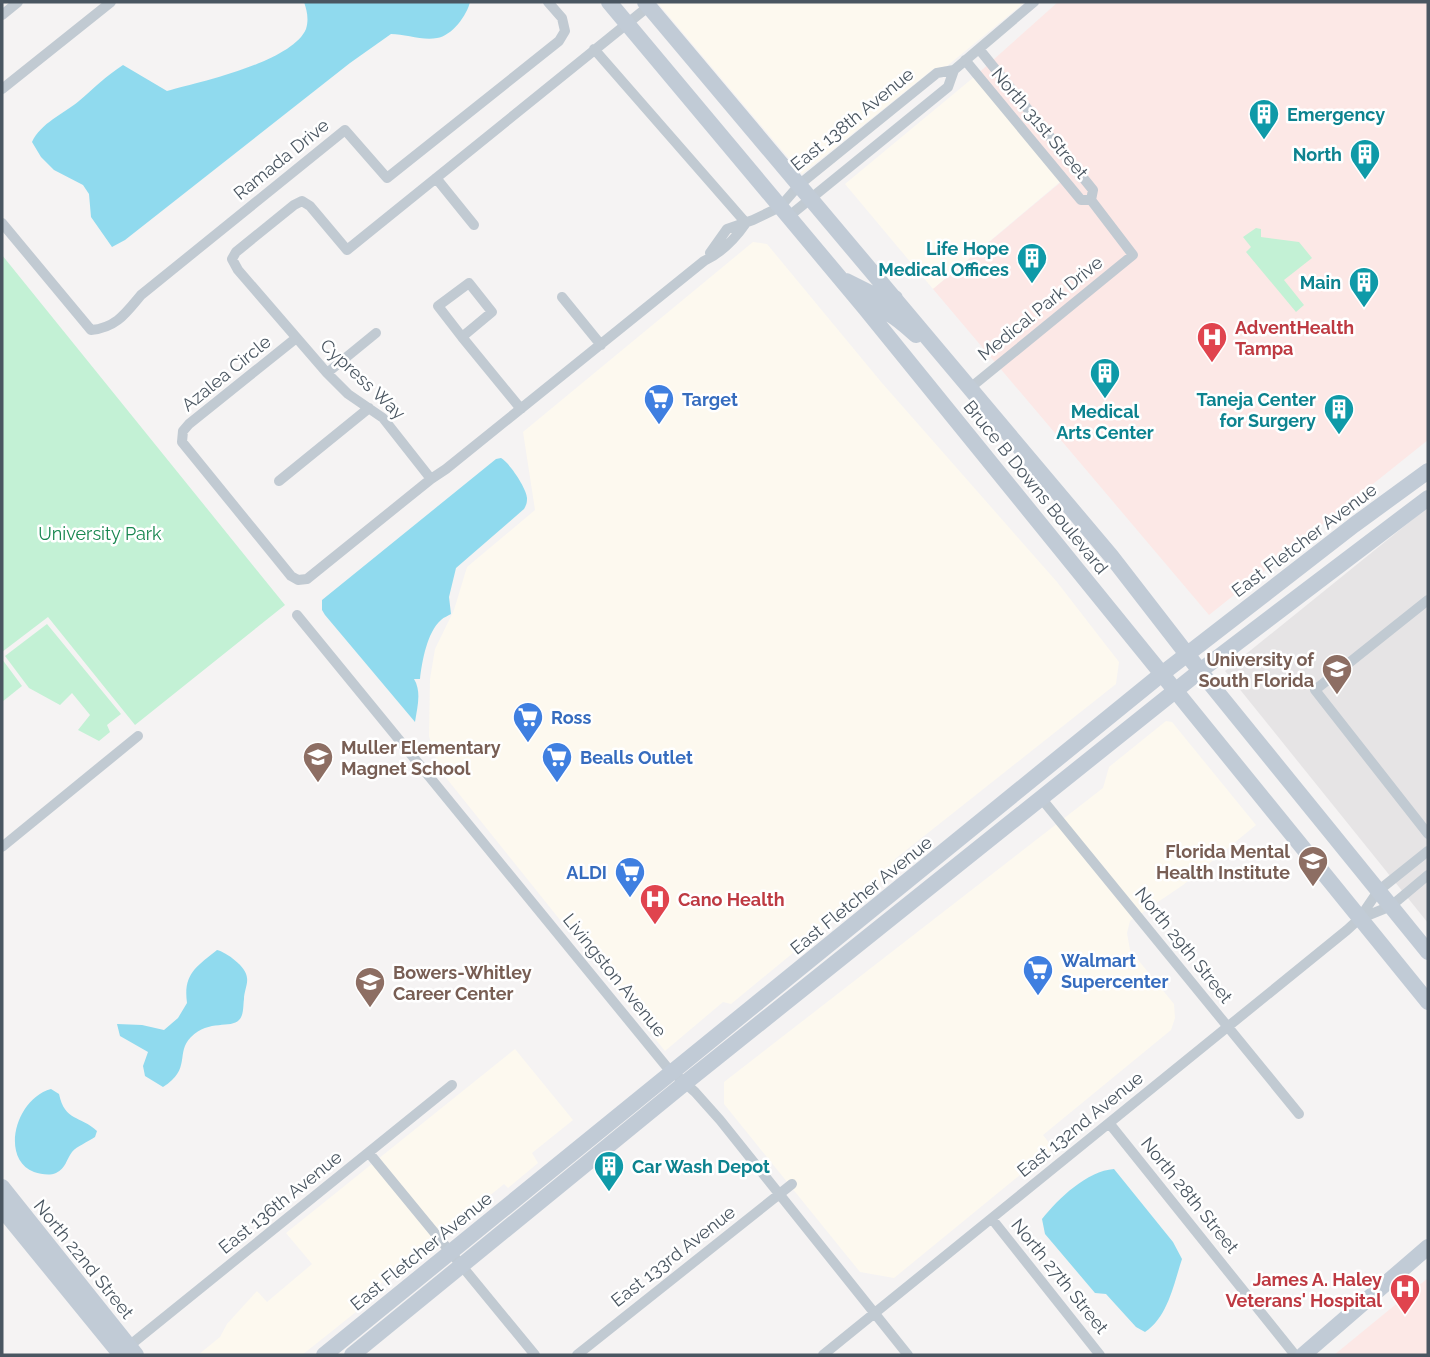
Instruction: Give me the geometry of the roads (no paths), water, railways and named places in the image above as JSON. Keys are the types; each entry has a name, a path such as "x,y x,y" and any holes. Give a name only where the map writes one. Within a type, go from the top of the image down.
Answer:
{"main road":[{"name":"Bruce B Downs Boulevard","path":"611,2 841,278 1428,1002"},
{"name":"Bruce B Downs Boulevard","path":"647,4 1111,556 1200,671 1428,952"},
{"path":"841,278 876,296 895,298"},
{"path":"865,308 880,308 892,314 950,363"},
{"name":"East Fletcher Avenue","path":"352,1355 463,1265 977,824 1187,654 1428,471"},
{"name":"East Fletcher Avenue","path":"324,1355 451,1250 905,906 1200,671 1428,498"},
{"path":"905,906 923,881 955,856 977,824"},
{"name":"North 22nd Street","path":"2,1187 125,1353"},
{"path":"2,1209 31,1223"},
{"name":"North 22nd Street","path":"2,1209 125,1353"},
{"path":"1303,1355 1428,1247"}],"street":[{"path":"2,15 18,2"},
{"path":"2,89 111,2"},
{"name":"Ramada Drive","path":"2,223 91,330 103,329 117,323 141,295 345,130 387,178 559,41 565,31 562,18 548,2"},
{"name":"East 138th Avenue","path":"784,212 812,199 948,87 954,70 1034,2"},
{"name":"Azalea Circle","path":"647,4 347,250 310,206 302,201 236,252 232,259 238,270 295,339 183,431 183,442 291,576 298,580 307,579 736,237 746,223"},
{"path":"594,49 746,223"},
{"name":"North 31st Street","path":"979,49 1093,190 1091,200 1133,255"},
{"name":"North 31st Street","path":"965,60 1081,200 1091,200"},
{"name":"East 138th Avenue","path":"784,212 800,184 937,73 954,70"},
{"path":"436,178 474,225"},
{"path":"727,229 728,205"},
{"name":"Azalea Circle","path":"704,261 727,229 784,212"},
{"name":"Medical Park Drive","path":"970,388 1133,255"},
{"path":"462,337 492,312 469,283 438,306 462,337 522,409"},
{"path":"562,297 601,345"},
{"path":"327,373 376,333"},
{"name":"Cypress Way","path":"295,339 348,394 383,418 431,479"},
{"path":"279,481 369,408"},
{"path":"1428,600 1315,690 1428,834"},
{"name":"Livingston Avenue","path":"297,615 666,1066 720,1120 908,1355"},
{"path":"2,847 138,736"},
{"name":"North 29th Street","path":"1041,798 1299,1114"},
{"path":"1359,919 1378,891 1428,851"},
{"path":"1359,919 1391,906 1428,875"},
{"name":"East 132nd Avenue","path":"822,1355 1359,919"},
{"name":"East 136th Avenue","path":"125,1353 452,1085"},
{"name":"North 28th Street","path":"1109,1123 1295,1355"},
{"path":"369,1153 535,1355"},
{"name":"East 133rd Avenue","path":"577,1355 792,1184"},
{"name":"North 27th Street","path":"992,1219 1100,1355"}],"water":[{"path":"304,2 470,2 458,24 443,36 426,39 391,34 350,63 125,240 112,247 91,217 89,194 83,185 54,170 41,157 32,142 36,135 123,65 167,91 265,61 297,41 306,29"},
{"path":"501,458 521,482 527,498 526,504 524,509 456,568 449,597 451,614 441,620 432,632 420,679 414,679 418,695 415,722 325,615 322,600 496,459"},
{"path":"217,950 235,961 246,974 242,1016 235,1023 205,1028 191,1037 186,1043 177,1074 163,1087 145,1076 143,1066 148,1052 120,1036 117,1024 142,1025 164,1030 178,1018 187,1003 189,978 203,961"},
{"path":"51,1089 59,1094 69,1114 97,1131 95,1137 72,1152 62,1169 48,1175 34,1172 23,1165 17,1155 15,1143 16,1129 28,1104"},
{"path":"1114,1169 1173,1242 1182,1259 1165,1309 1145,1332 1136,1327 1106,1294 1095,1293 1045,1234 1042,1219 1065,1194 1084,1180"}],"place":[{"name":"Emergency","path":"1264,141"},
{"name":"North","path":"1365,181"},
{"name":"Life Hope Medical Offices","path":"1032,285"},
{"name":"Main","path":"1364,309"},
{"name":"AdventHealth Tampa","path":"1212,364"},
{"name":"Medical Arts Center","path":"1105,400"},
{"name":"Target","path":"659,426"},
{"name":"Taneja Center for Surgery","path":"1339,436"},
{"name":"University of South Florida","path":"1337,696"},
{"name":"Ross","path":"528,744"},
{"name":"Muller Elementary Magnet School","path":"318,784"},
{"name":"Bealls Outlet","path":"557,784"},
{"name":"Florida Mental Health Institute","path":"1313,888"},
{"name":"ALDI","path":"630,899"},
{"name":"Cano Health","path":"655,926"},
{"name":"Walmart Supercenter","path":"1038,997"},
{"name":"Bowers-Whitley Career Center","path":"370,1009"},
{"name":"Car Wash Depot","path":"609,1193"},
{"name":"James A. Haley Veterans' Hospital","path":"1405,1316"}],"park label":[{"name":"University Park","path":"100,533"}]}
